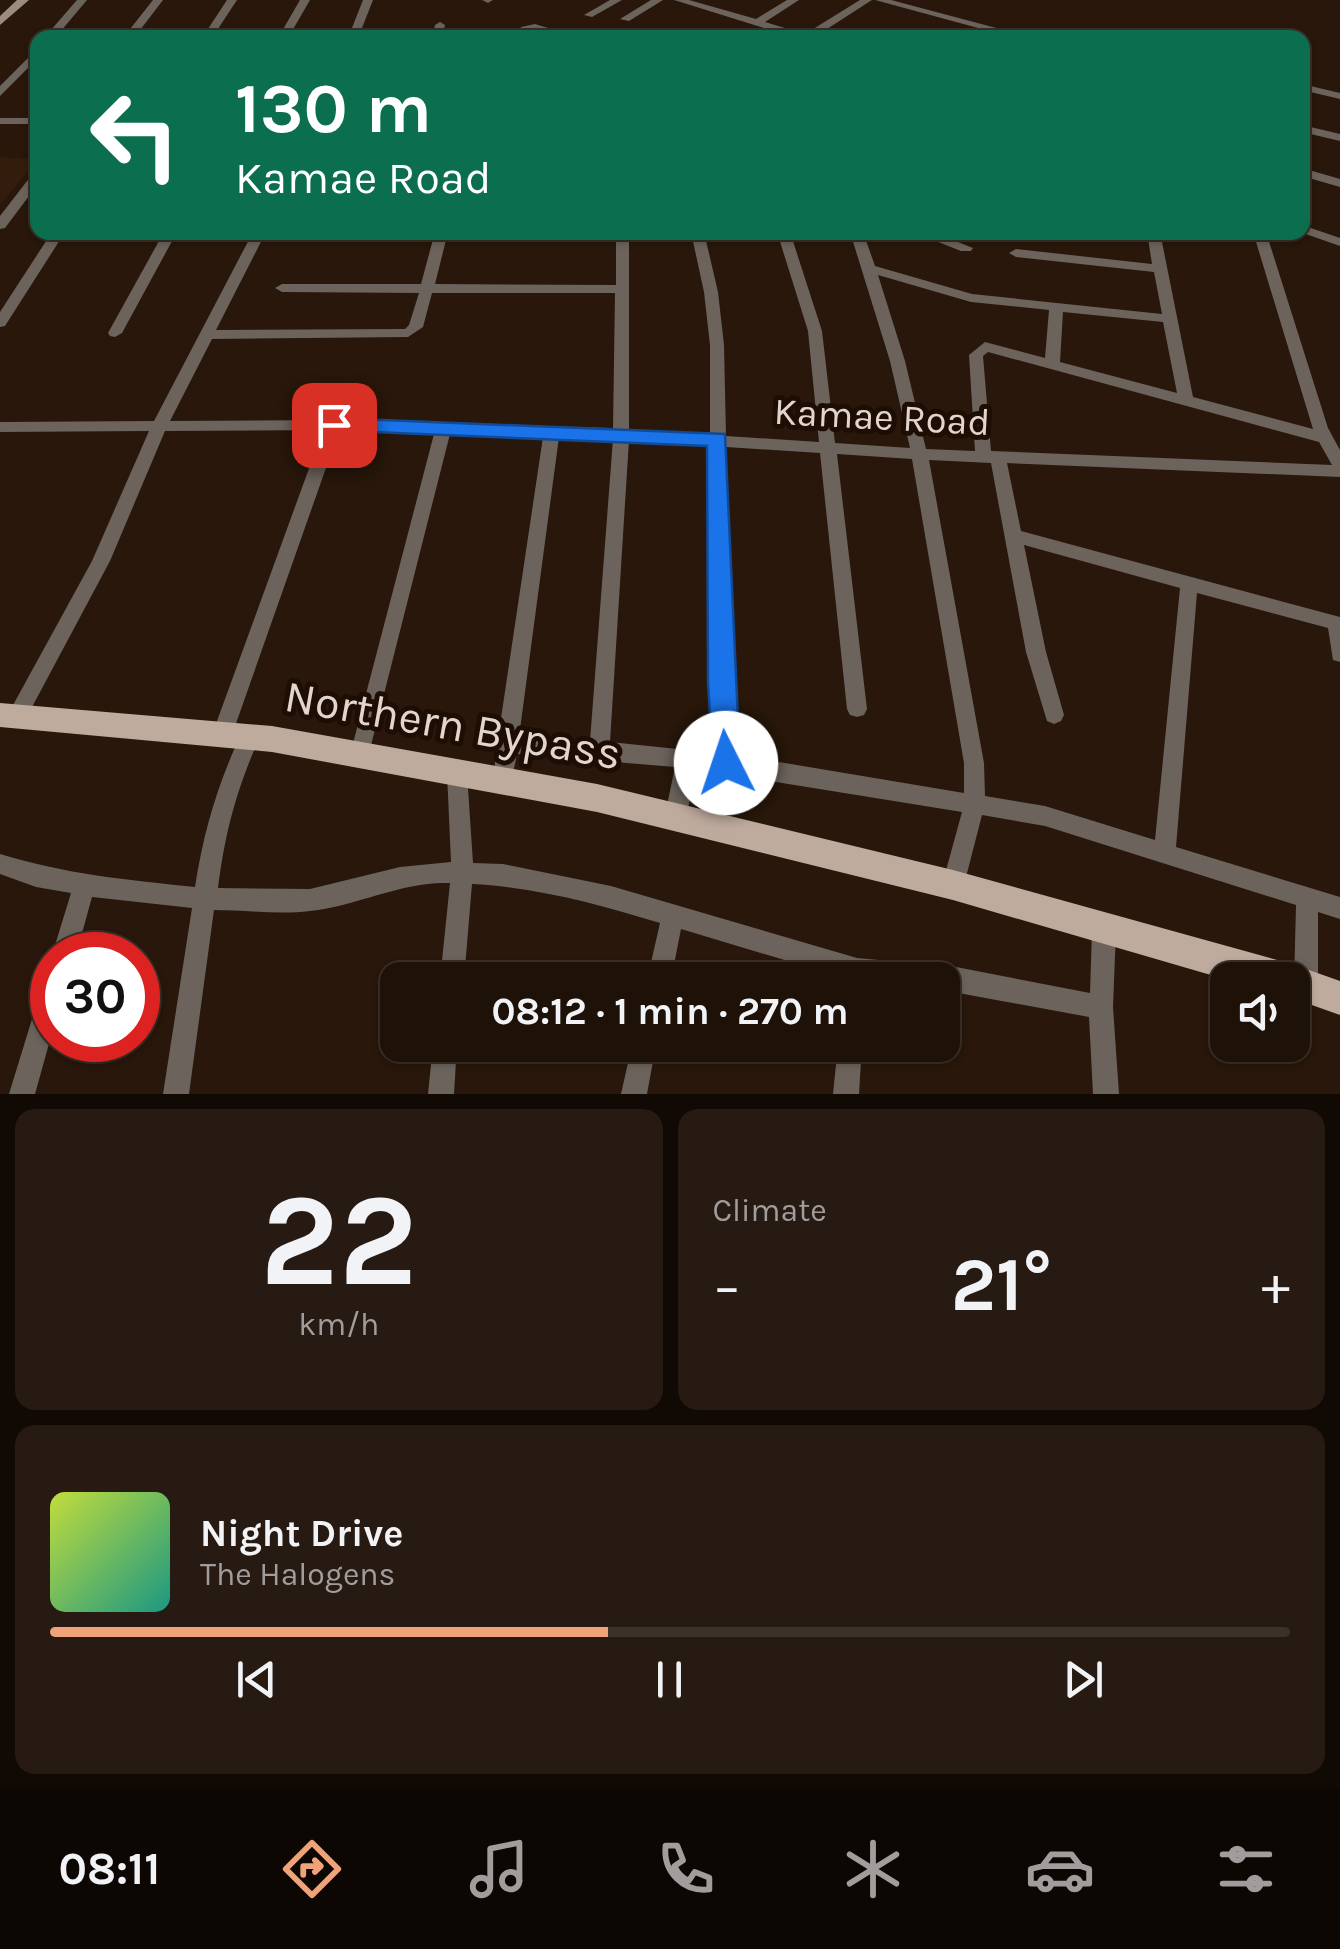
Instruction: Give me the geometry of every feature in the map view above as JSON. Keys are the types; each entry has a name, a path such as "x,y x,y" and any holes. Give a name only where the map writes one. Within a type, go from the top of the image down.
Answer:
{"main road":[{"name":"Northern Bypass","path":"8,716 236,734 676,815 953,885 1222,962"},
{"name":"Northern Bypass","path":"1310,987 1340,998"}],"street":[{"path":"0,22 23,0"},
{"path":"56,30 82,0"},
{"path":"134,30 158,0"},
{"path":"212,30 232,0"},
{"path":"287,30 305,0"},
{"path":"356,30 368,0"},
{"path":"589,16 617,0"},
{"path":"625,19 658,0"},
{"path":"679,0 707,3 781,30"},
{"path":"757,23 794,0"},
{"path":"817,30 868,0"},
{"path":"880,0 998,30"},
{"path":"439,30 440,25"},
{"path":"0,93 30,60"},
{"path":"1310,88 1340,96"},
{"path":"0,121 30,121"},
{"path":"1310,130 1340,138"},
{"path":"1310,174 1340,183"},
{"path":"0,225 30,186"},
{"path":"1310,232 1340,242"},
{"path":"0,322 54,240"},
{"path":"115,333 166,240"},
{"path":"8,716 101,561 158,428 256,240"},
{"path":"208,335 408,333 416,328 440,240"},
{"path":"599,750 621,434 623,240"},
{"path":"699,240 716,322 721,683 726,763"},
{"path":"787,240 815,331 857,709"},
{"path":"859,240 880,293 919,454 974,763 975,802 953,885"},
{"path":"942,240 966,248"},
{"path":"1155,240 1186,402"},
{"path":"1262,240 1326,438 1340,468"},
{"path":"1016,253 1162,269"},
{"path":"871,270 972,298 1172,320"},
{"path":"282,288 622,289"},
{"path":"1052,364 1056,308"},
{"path":"1054,715 1036,652 1014,536 991,457 978,349 1002,349 1326,438"},
{"path":"176,1094 208,900 214,836 236,734 334,425"},
{"name":"Kamae Road","path":"0,428 334,425 621,434 919,454 1340,468"},
{"path":"360,755 443,431"},
{"path":"502,781 552,433"},
{"path":"1014,536 1189,586 1339,623 1340,654"},
{"path":"1165,852 1189,586"},
{"path":"508,745 726,763 975,802 1045,816 1340,908"},
{"path":"676,815 686,761"},
{"path":"454,962 462,870 458,773"},
{"path":"0,864 85,884 208,900 310,900 400,878 462,870 560,886 673,915 817,962"},
{"path":"71,932 85,884"},
{"path":"1298,962 1306,900"},
{"path":"662,962 673,915"},
{"path":"1104,930 1106,1094"},
{"path":"960,980 1102,1007"},
{"path":"22,1094 32,1062"},
{"path":"441,1094 444,1062"},
{"path":"634,1094 641,1062"},
{"path":"846,1094 849,1062"}],"shaded area":[{"path":"0,157 30,159 30,169 0,205"}],"route":[{"path":"334,425 718,440 721,683 726,763"}]}
